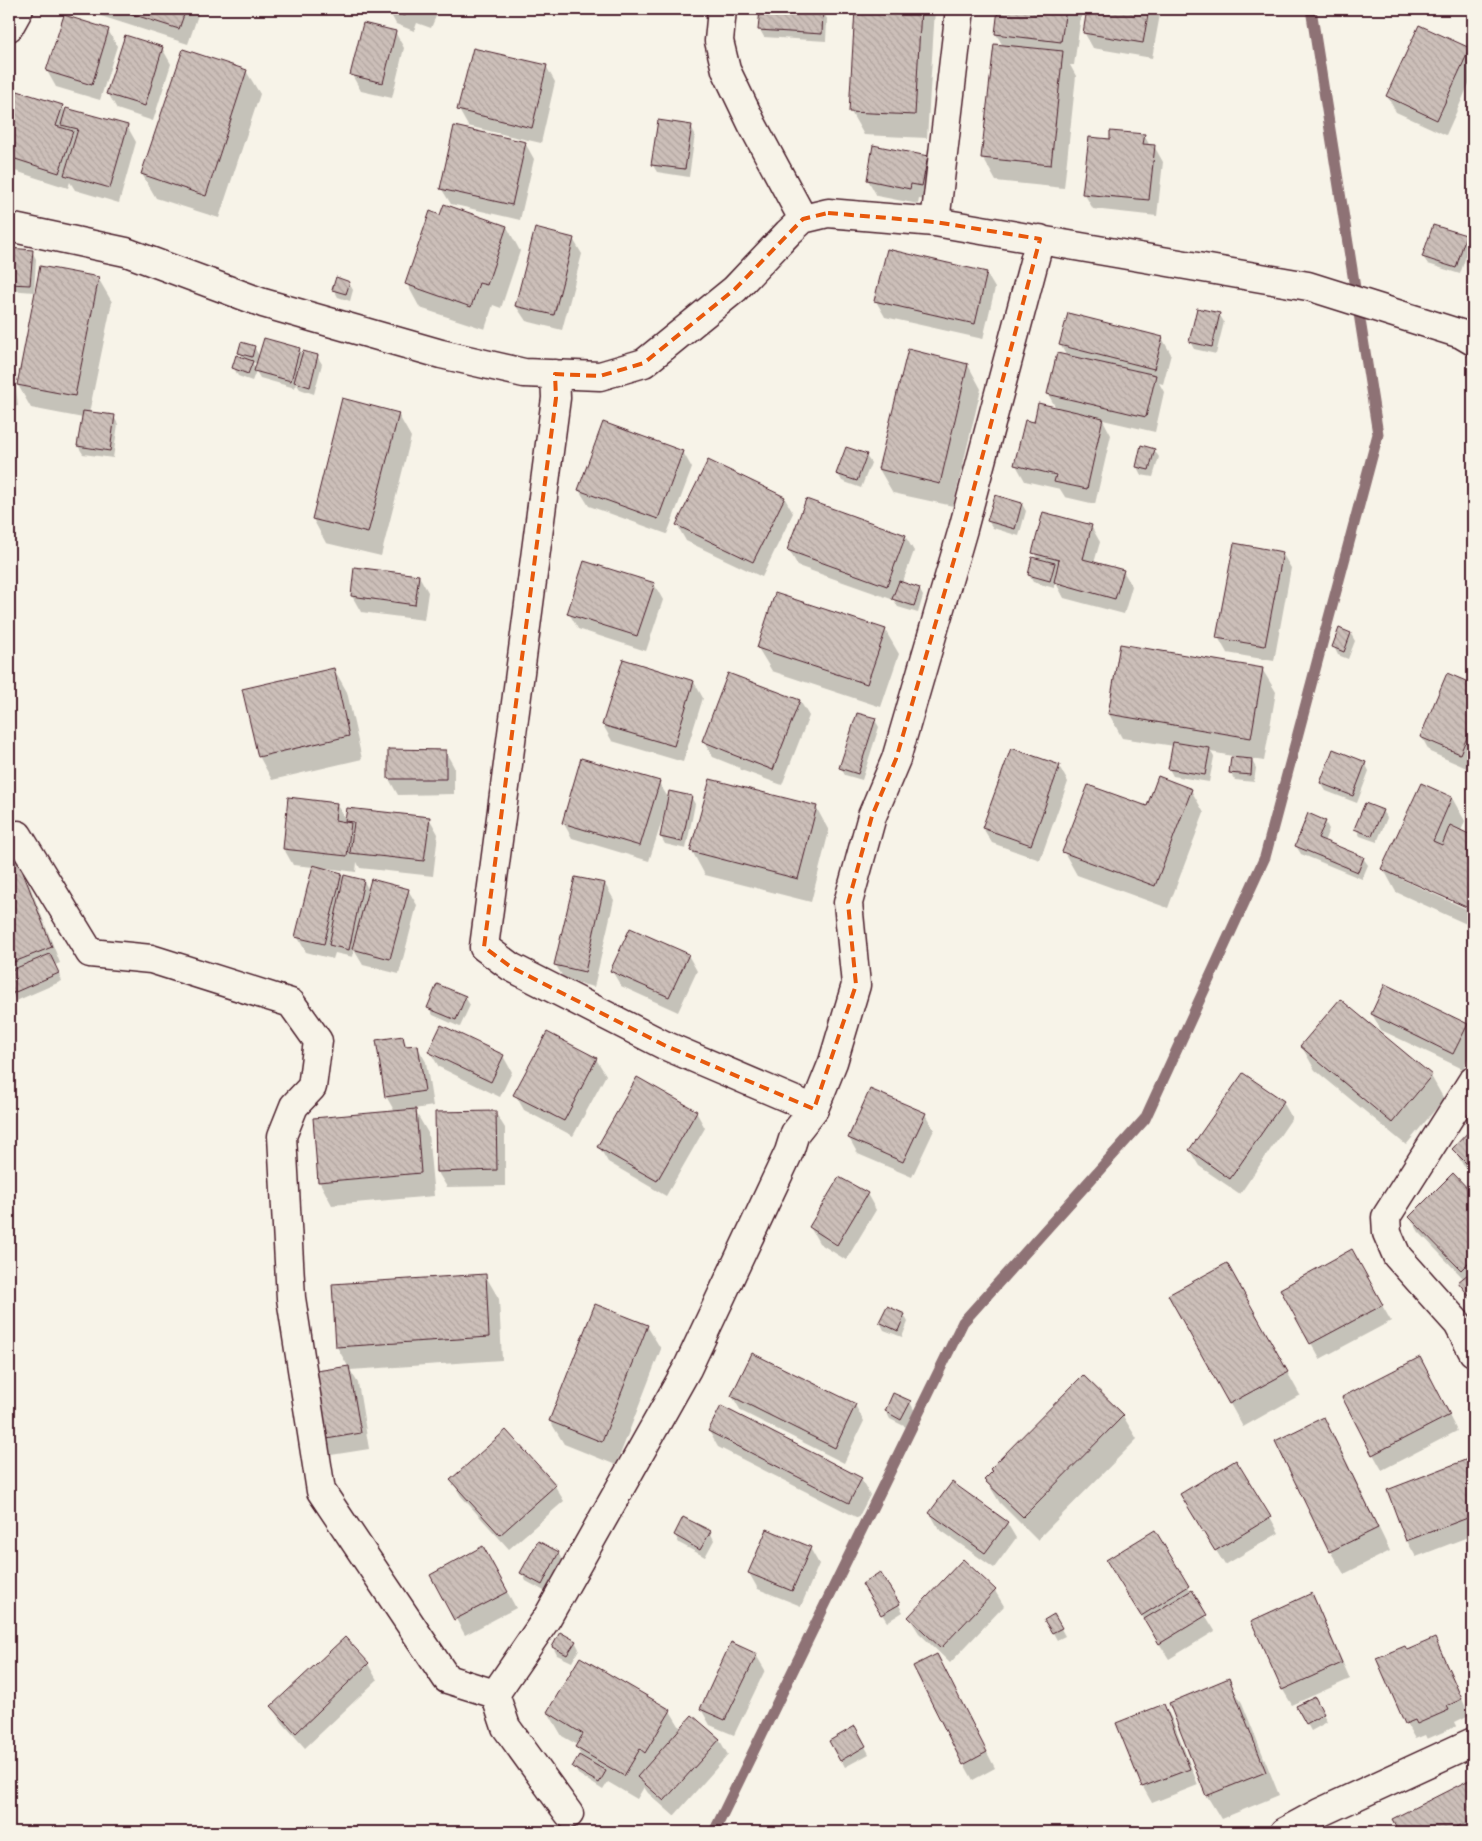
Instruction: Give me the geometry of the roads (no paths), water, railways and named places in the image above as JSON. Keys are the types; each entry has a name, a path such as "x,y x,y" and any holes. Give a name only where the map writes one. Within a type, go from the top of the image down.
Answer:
{"street":[{"path":"9,27 19,9"},
{"path":"722,9 719,41 726,70 752,124 803,219"},
{"path":"935,222 960,9"},
{"path":"9,227 126,252 263,303 441,354 524,373 600,376 644,363 735,289 803,219 828,213 935,222 1308,286 1467,338"},
{"path":"495,1694 547,1618 687,1369 789,1152 795,1133 814,1109 833,1062 856,985 848,903 872,816 896,759 963,528 1040,239"},
{"path":"555,374 556,398 484,947 511,967 664,1045 814,1109"},
{"path":"9,838 18,835 90,953 152,959 291,1003 318,1042 312,1087 294,1106 282,1136 291,1298 321,1491 448,1679 495,1694"},
{"path":"1473,1080 1386,1217 1388,1233 1397,1256 1458,1324 1473,1352"},
{"path":"495,1694 506,1727 569,1814"},
{"path":"1284,1832 1324,1823 1473,1742"}],"waterway":[{"path":"714,1832 963,1322 1145,1119 1265,857 1378,434 1311,9"}]}
